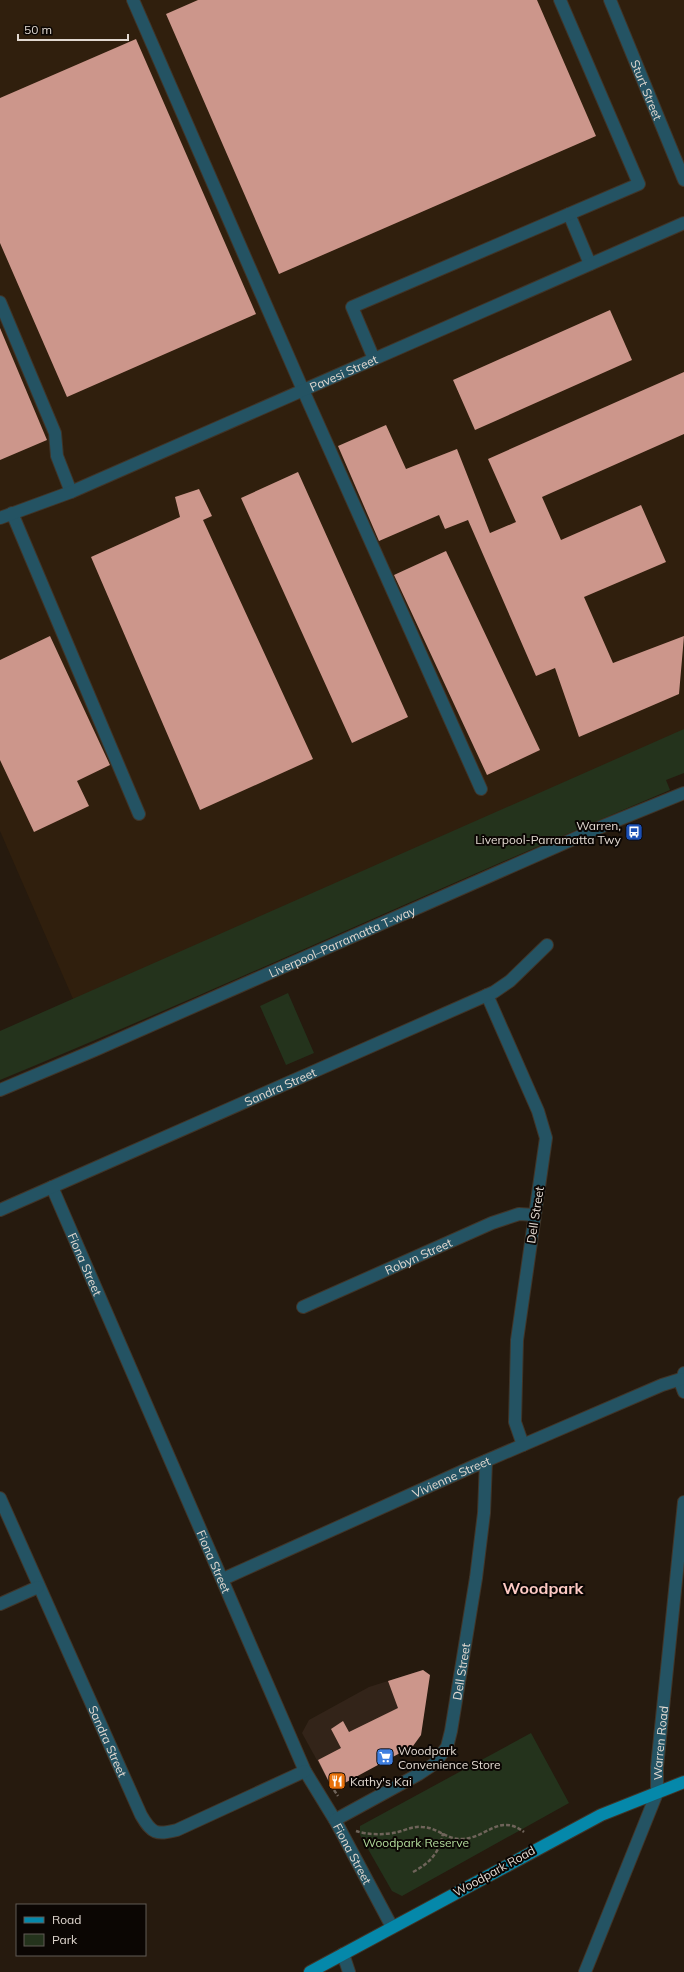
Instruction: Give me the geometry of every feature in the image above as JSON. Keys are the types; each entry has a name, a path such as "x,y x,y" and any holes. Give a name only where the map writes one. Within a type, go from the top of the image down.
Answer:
{"main road":[{"name":"Woodpark Road","path":"310,1972 601,1815 684,1782"}],"street":[{"path":"133,0 303,390 481,789"},
{"path":"374,359 352,307 639,184 560,0"},
{"name":"Sturt Street","path":"610,0 684,180"},
{"path":"569,214 590,264"},
{"name":"Pavesi Street","path":"0,518 71,492 684,223"},
{"path":"0,302 55,433 57,456 71,492"},
{"path":"12,513 140,814"},
{"name":"Liverpool–Parramatta T-way","path":"0,1090 95,1050 603,826 684,793"},
{"name":"Sandra Street","path":"0,1210 487,995 510,981 547,945"},
{"name":"Dell Street","path":"487,995 544,1128 546,1150 517,1340 515,1422 523,1445"},
{"name":"Fiona Street","path":"52,1187 305,1771 335,1820 392,1927"},
{"name":"Robyn Street","path":"303,1307 492,1223 518,1214 536,1214"},
{"path":"682,1376 680,1384 684,1392"},
{"name":"Vivienne Street","path":"223,1579 486,1461 682,1376"},
{"name":"Dell Street","path":"335,1820 419,1774 434,1764 447,1747 451,1731 476,1578 484,1513 486,1461"},
{"name":"Sandra Street","path":"0,1498 38,1587 146,1825 155,1832 177,1830 305,1771"},
{"name":"Warren Road","path":"585,1972 657,1793 657,1767 681,1560 684,1502"},
{"path":"0,1604 38,1587"},
{"path":"343,1954 349,1972"}],"path":[{"path":"334,1790 355,1830 359,1832 385,1834 422,1827 432,1828 451,1838 462,1839 471,1838 500,1825 511,1824 524,1832"},
{"path":"414,1872 432,1859 438,1851 443,1833"}],"shaded area":[{"path":"0,0 684,0 684,741 77,1008 0,831"},
{"path":"423,1670 430,1675 421,1735 413,1746 369,1769 329,1782 302,1733 309,1720 369,1687"}],"green space":[{"path":"684,729 684,773 666,780 670,790 168,1009 0,1080 0,1031"},
{"path":"288,993 314,1053 286,1065 260,1006"},
{"name":"Woodpark Reserve","path":"531,1733 569,1803 402,1896 392,1891 360,1835 360,1826"}],"building":[{"path":"198,0 537,0 596,136 279,274 166,14"},
{"path":"136,39 256,314 67,397 0,243 0,98"},
{"path":"610,310 632,360 475,430 453,380"},
{"path":"0,328 47,440 0,460"},
{"path":"684,372 684,434 542,497 561,540 641,505 666,562 584,597 613,663 684,636 679,694 579,737 555,668 536,676 468,520 445,529 439,515 379,541 338,446 386,425 406,469 457,449 490,533 516,522 488,459"},
{"path":"298,472 408,717 352,743 241,498"},
{"path":"199,489 212,516 203,520 313,759 200,810 91,557 180,517 175,497"},
{"path":"446,551 540,750 487,775 394,575"},
{"path":"50,636 110,765 77,781 89,806 34,832 0,760 0,660"},
{"path":"423,1670 430,1675 421,1735 413,1746 341,1785 329,1782 318,1760 341,1748 331,1729 343,1721 349,1732 398,1708 388,1681"}],"place":[{"name":"Warren, Liverpool-Parramatta Twy","path":"634,832"},
{"name":"Woodpark Convenience Store","path":"385,1757"},
{"name":"Kathy's Kai","path":"337,1781"}],"district":[{"name":"Woodpark","path":"543,1588"}]}
